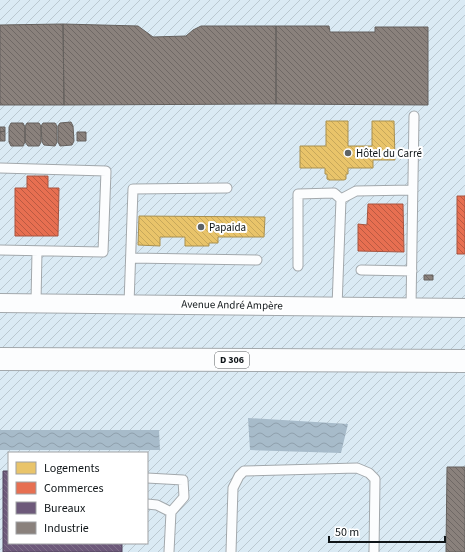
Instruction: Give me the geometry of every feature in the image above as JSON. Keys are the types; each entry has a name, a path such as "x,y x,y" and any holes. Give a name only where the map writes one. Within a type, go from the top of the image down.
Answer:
{"main road":[{"name":"D 306","path":"0,359 465,361"}],"street":[{"name":"Avenue André Ampère","path":"0,303 465,308"}],"lane":[{"path":"411,307 414,116"},
{"path":"0,168 106,171 102,252 0,250"},
{"path":"129,304 133,189 227,188"},
{"path":"341,199 356,191 413,190"},
{"path":"298,266 298,194 334,193 341,199"},
{"path":"337,307 341,199"},
{"path":"36,303 37,251"},
{"path":"131,258 257,260"},
{"path":"361,270 412,271"},
{"path":"232,552 233,488 239,476 244,471 357,468 369,473 375,479 374,552"},
{"path":"148,478 183,480 184,497 171,512 169,552"},
{"path":"148,504 157,505 171,512"}],"shaded area":[{"path":"0,0 465,0 465,552 0,552"}],"water":[{"path":"248,418 348,424 341,453 250,450"},
{"path":"0,430 159,430 160,450 0,450"}],"building: Logements":[{"name":"Hôtel du Carré","path":"326,121 348,121 348,146 372,146 372,121 394,121 395,160 373,160 373,168 348,168 348,174 346,174 346,179 344,180 327,179 325,168 300,168 300,146 326,146"},
{"name":"Papaida","path":"139,216 265,217 264,237 218,237 218,243 209,243 209,246 185,246 185,237 160,237 160,246 138,245"}],"building: Commerces":[{"path":"27,176 48,176 48,188 59,188 58,236 15,236 15,188 27,188"},
{"path":"457,196 465,196 465,254 457,254"},
{"path":"368,204 403,204 404,252 358,251 358,224 367,225"}],"building: Bureaux":[{"path":"3,471 8,471 8,544 122,544 122,552 3,552"}],"building: Industrie":[{"path":"63,24 64,105 0,105 0,25"},
{"path":"63,24 138,26 153,37 186,36 201,26 276,26 276,104 64,105"},
{"path":"276,26 329,26 330,32 375,32 375,27 428,27 428,105 276,104"},
{"path":"71,122 73,126 74,141 72,145 60,146 58,142 58,126 60,123"},
{"path":"11,123 23,123 25,127 25,142 23,146 11,146 9,142 9,127"},
{"path":"27,123 39,123 41,126 41,142 39,146 28,146 25,142 25,127"},
{"path":"43,123 55,123 57,126 57,142 55,146 44,145 42,142 41,126"},
{"path":"0,127 5,127 5,131 0,132"},
{"path":"5,131 5,141 0,141 0,132"},
{"path":"77,132 86,132 86,141 77,141"},
{"path":"424,275 433,275 433,280 424,280"},
{"path":"447,467 465,467 465,552 446,552"}],"place":[{"name":"Hôtel du Carré","path":"348,153"},
{"name":"Papaida","path":"201,227"}]}
